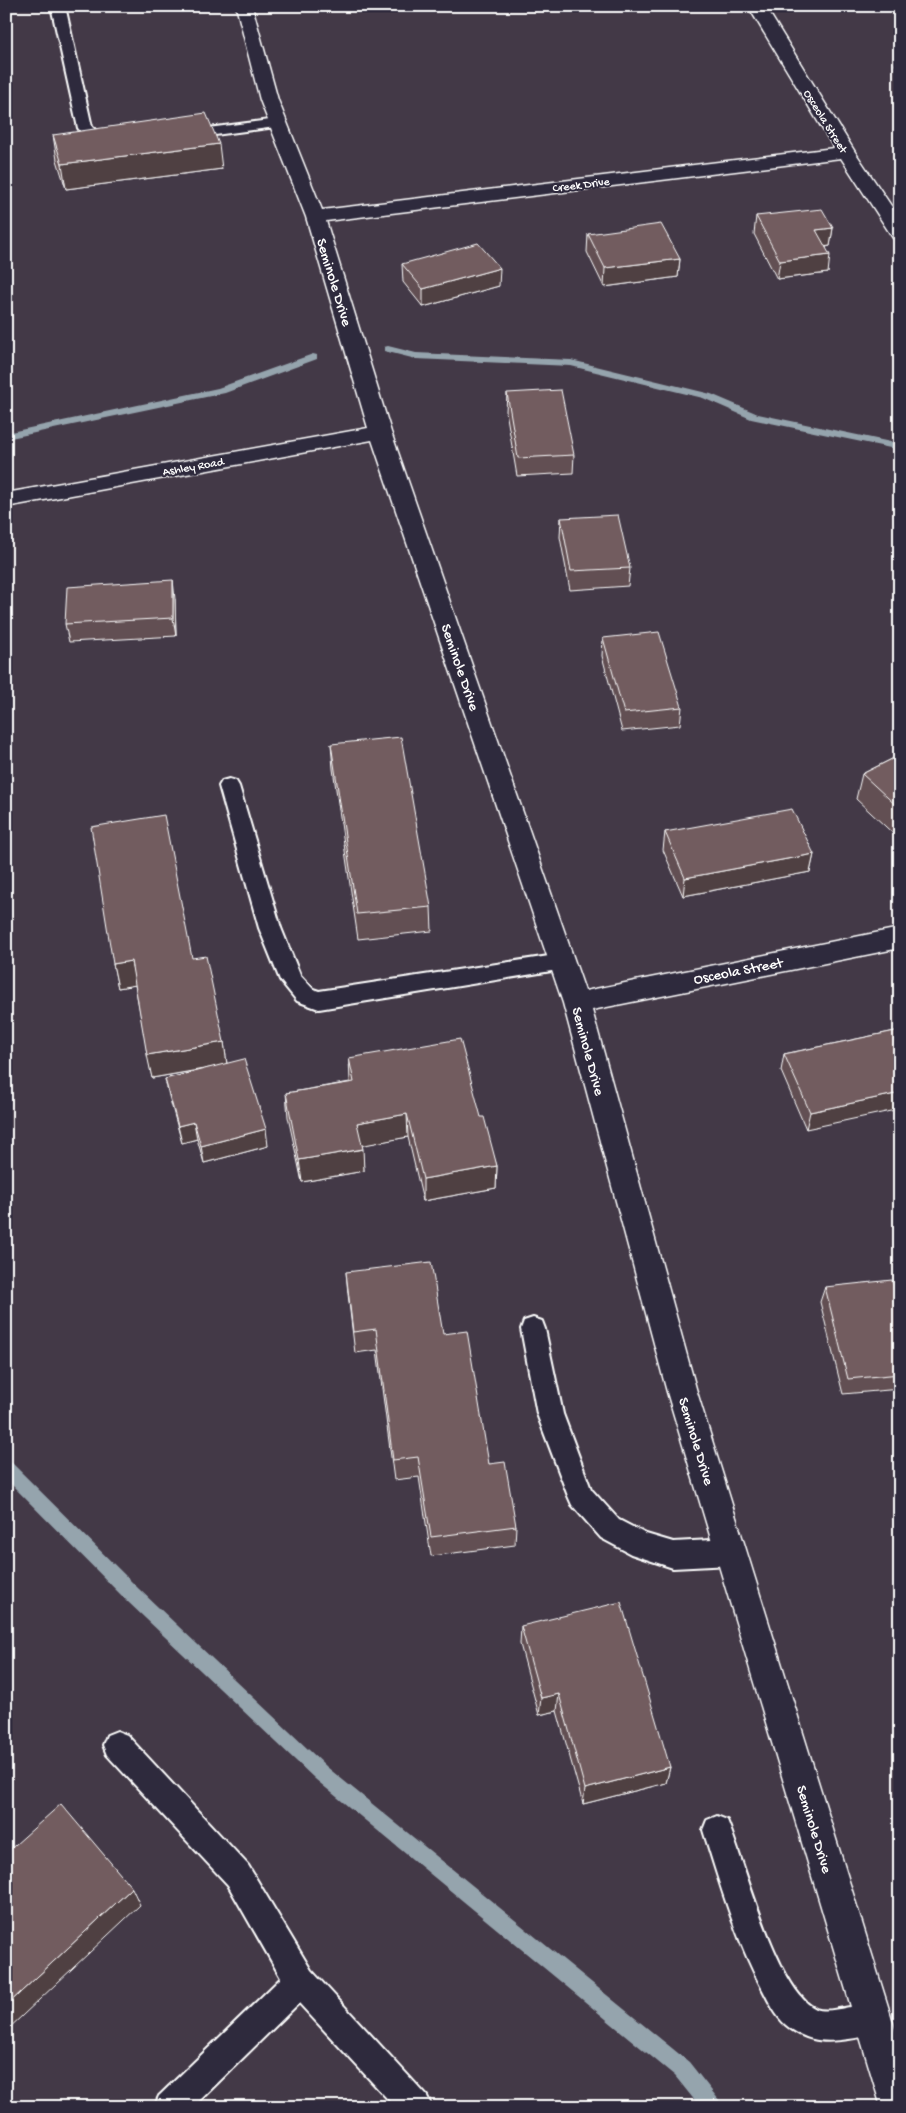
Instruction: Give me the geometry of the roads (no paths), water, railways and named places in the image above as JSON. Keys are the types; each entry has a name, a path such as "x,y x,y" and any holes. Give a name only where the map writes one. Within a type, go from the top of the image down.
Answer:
{"street":[{"name":"Seminole Drive","path":"244,6 268,100 315,216 380,432 576,1002 682,1392 900,2107"},
{"name":"Osceola Street","path":"756,6 846,152 900,234"},
{"name":"Creek Drive","path":"315,216 846,152"},
{"name":"Ashley Road","path":"6,500 380,432"},
{"name":"Osceola Street","path":"576,1002 900,938"}],"lane":[{"path":"58,6 85,128 90,135 105,142 126,142"},
{"path":"166,137 278,123"},
{"path":"229,786 270,928 291,980 305,995 320,1000 562,962"},
{"path":"534,1329 550,1414 581,1496 610,1529 640,1546 673,1555 731,1552"},
{"path":"117,1745 238,1875 300,1981 416,2107"},
{"path":"717,1830 761,1956 780,1992 796,2014 814,2025 873,2020"},
{"path":"170,2107 300,1981"}],"waterway":[{"path":"388,349 416,356 571,363 707,396 755,417 900,447"},
{"path":"6,436 221,391 313,357"},
{"path":"6,1468 133,1595 321,1773 682,2069 712,2107"}]}
